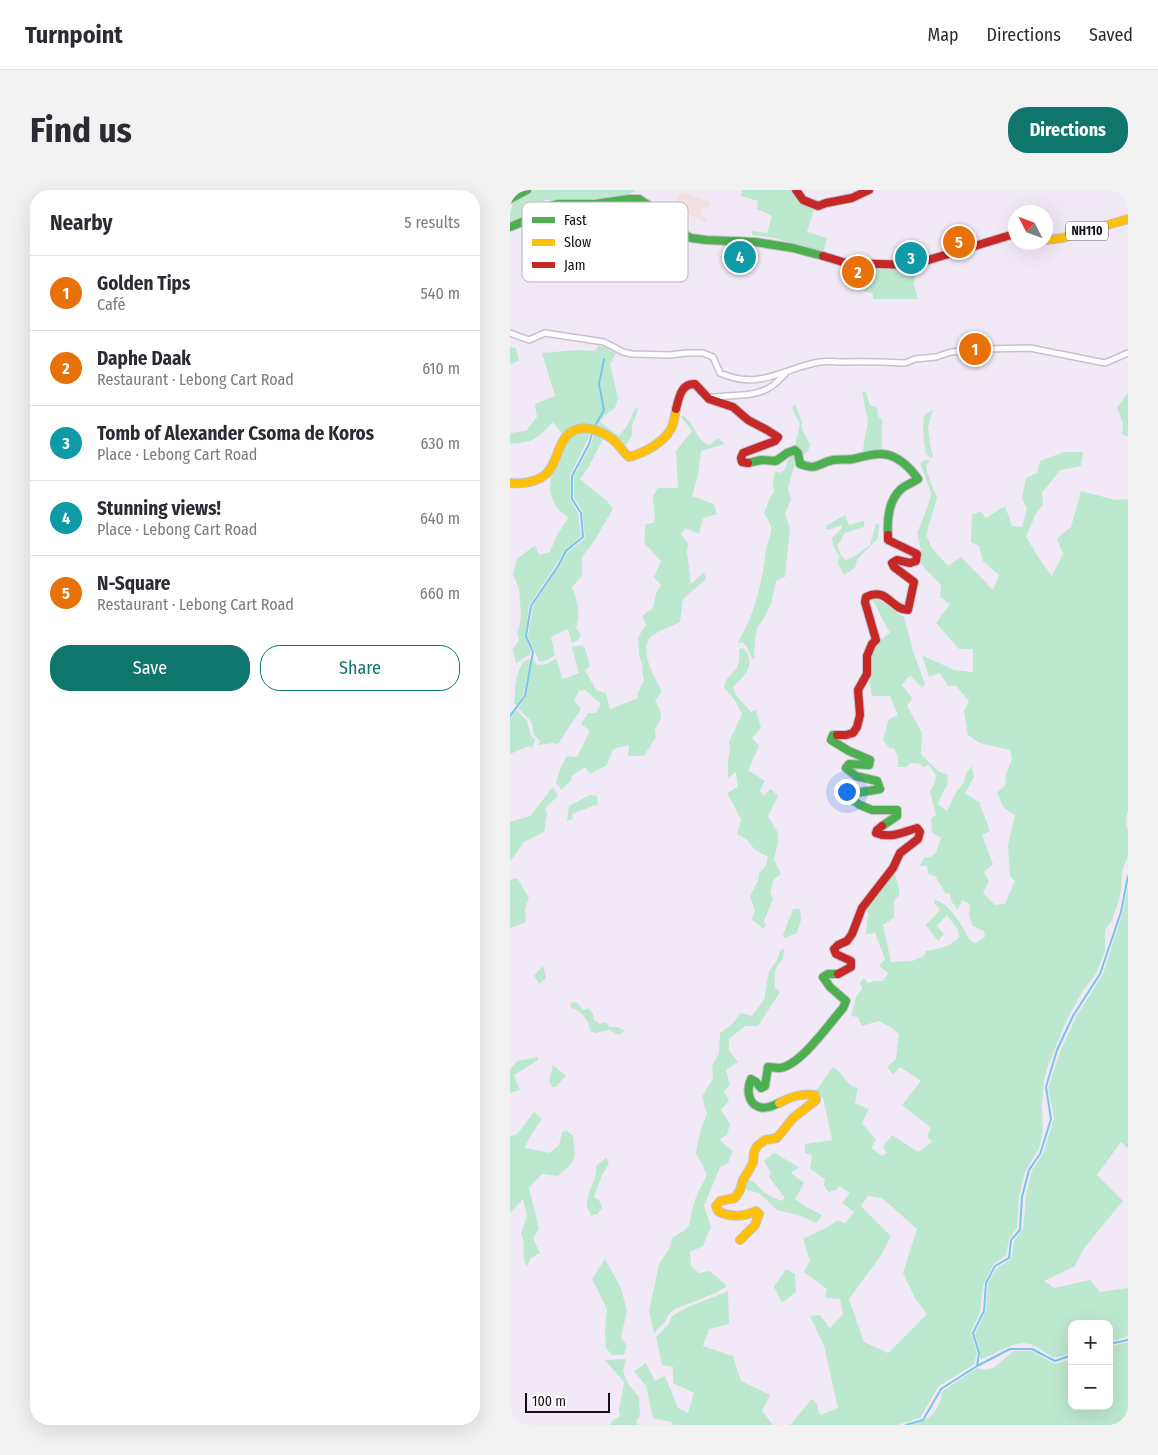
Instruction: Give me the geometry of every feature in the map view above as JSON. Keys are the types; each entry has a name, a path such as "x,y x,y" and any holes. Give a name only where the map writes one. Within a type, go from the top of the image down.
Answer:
{"main road":[{"path":"510,199 527,190"},
{"path":"796,190 803,200 818,206 852,198 869,190"},
{"path":"609,202 629,199 639,199 644,202"},
{"name":"NH110","path":"1053,239 1128,219"},
{"path":"510,221 522,222"},
{"path":"510,227 522,222"},
{"path":"688,236 692,238 755,242 792,248 846,263 912,264 1008,236"},
{"path":"510,483 527,483 537,480 547,473 553,465 563,439 578,428 596,429 619,444 629,457 637,456 655,445 672,428 678,402 685,385 689,383 695,384 712,401 736,408 746,418 778,436 775,442 743,454 742,462 776,461 795,450 798,453 800,464 808,468 819,468 834,460 883,453 892,455 900,460 915,473 918,479 900,490 896,496 889,514 887,528 888,540 917,554 916,561 910,563 897,560 892,563 894,567 914,582 908,610 903,610 884,595 876,593 866,597 865,602 876,640 872,644 867,656 867,674 858,690 860,715 857,727 853,733 833,735 831,740 849,751 870,760 869,765 849,764 846,768 849,772 877,782 880,789 873,792 851,794 850,798 869,810 881,811 892,808 897,810 897,816 877,830 876,833 889,836 900,835 917,828 920,832 918,839 900,853 893,868 862,908 852,934 847,941 834,949 836,954 851,961 851,967 845,972 828,974 823,977 825,983 846,1001 843,1008 802,1056 791,1064 780,1068 768,1067 765,1086 761,1088 751,1079 748,1085 749,1096 757,1107 766,1108 794,1096 806,1094 815,1095 816,1100 793,1118 777,1138 764,1140 756,1146 753,1163 735,1198 720,1201 716,1206 718,1211 724,1216 741,1217 756,1211 759,1214 758,1219 740,1240"}],"street":[{"path":"510,334 529,340 545,333 593,340 604,342 623,352 632,354 670,355 703,353 713,358 720,374 756,381 822,362 905,363 915,359 936,357 951,352 987,349 1030,348 1105,363 1128,353"},
{"path":"707,398 720,395 760,392 769,388 789,370"}],"shaded area":[{"path":"681,192 711,202 707,209 703,208 700,214 707,218 707,222 688,215 688,202 675,202"}],"green space":[{"path":"533,190 636,190 630,194 597,200 522,202 522,217 510,223 510,213 514,200"},
{"path":"742,190 792,190 800,201 814,209 807,232 827,238 823,253 775,238 752,235 752,231 767,233 772,216 757,209 758,201 741,196"},
{"path":"862,267 916,268 914,284 918,299 873,299 873,294 859,289"},
{"path":"598,346 616,353 610,364 618,398 615,408 604,416 600,422 619,436 627,426 636,407 638,410 632,426 632,435 624,448 596,427 572,428 562,434 553,422 534,439 510,444 510,433 526,431 537,417 535,404 555,396 542,353 577,350 595,351"},
{"path":"510,347 516,348 519,361 510,364"},
{"path":"862,392 866,392 870,405 877,408 878,416 882,420 882,450 862,455 868,421"},
{"path":"1128,392 1128,437 1122,434 1123,423 1117,408"},
{"path":"795,404 802,422 802,429 810,445 808,451 803,455 799,454 795,446 800,424 792,408"},
{"path":"933,409 928,428 933,455 931,458 926,454 923,425 924,416"},
{"path":"683,416 688,419 698,436 705,443 710,445 718,438 725,444 701,451 698,475 692,496 714,504 717,514 703,518 699,534 685,528 681,534 688,544 687,552 691,584 704,572 706,579 683,599 680,622 652,636 646,649 649,664 662,691 655,701 661,715 655,729 656,737 644,756 628,756 629,745 613,749 607,765 590,774 585,767 572,776 571,781 561,790 556,782 561,767 567,756 577,757 590,731 581,724 588,713 596,713 601,704 585,690 579,691 574,700 581,709 558,744 538,745 540,741 534,735 531,721 518,708 526,697 533,659 537,665 547,664 556,658 563,679 579,673 572,647 582,645 585,648 590,666 585,670 596,690 606,693 610,709 638,698 637,694 644,681 638,637 646,625 642,616 653,608 656,594 661,585 654,577 661,561 645,544 645,525 655,522 653,496 658,488 678,488 676,451 692,431 681,417"},
{"path":"583,430 591,431 570,475 571,501 578,513 581,536 565,551 529,606 525,637 531,652 530,655 516,664 513,649 519,640 517,632 521,614 519,589 513,574 517,559 535,545 539,555 550,552 556,537 568,518 558,509 553,500 550,490 551,479 566,441 569,437"},
{"path":"595,432 604,437 580,479 607,501 613,509 595,540 582,557 582,576 572,587 578,607 576,628 581,635 578,640 572,643 568,629 551,637 555,655 539,662 528,636 533,606 568,552 585,538 582,511 574,498 574,476 591,444"},
{"path":"1064,452 1083,452 1081,466 1060,470 1042,493 1043,504 1026,536 1052,576 1063,554 1057,539 1071,527 1081,491 1116,500 1128,499 1128,811 1126,825 1128,830 1128,855 1122,872 1121,891 1112,920 1105,930 1105,951 1096,974 1084,989 1067,1019 1044,1079 1043,1129 1039,1148 1025,1172 1019,1197 1017,1228 1009,1239 1006,1255 994,1264 983,1286 980,1312 971,1332 977,1353 974,1364 939,1386 920,1418 897,1425 790,1425 812,1399 817,1405 820,1415 838,1408 824,1346 810,1316 820,1315 830,1328 843,1314 840,1299 825,1298 827,1289 804,1272 810,1260 803,1239 838,1220 845,1223 854,1212 842,1203 850,1193 840,1186 836,1190 828,1192 824,1185 825,1179 810,1169 812,1155 805,1153 805,1144 832,1140 823,1097 819,1097 815,1092 833,1067 840,1072 847,1082 858,1088 855,1103 869,1109 862,1123 876,1140 871,1148 882,1156 887,1153 883,1147 892,1135 918,1152 932,1142 927,1136 931,1128 902,1105 921,1081 900,1067 893,1074 887,1067 896,1059 899,1034 879,1021 862,1026 858,1017 851,1016 856,997 862,989 860,982 864,978 868,983 883,981 888,973 879,966 885,959 875,933 866,934 868,912 865,908 894,869 900,894 894,901 894,918 883,925 891,962 912,961 924,956 926,951 940,948 959,937 958,930 947,915 937,926 944,934 938,941 926,925 940,910 934,903 935,900 944,904 951,911 972,941 975,943 985,937 984,931 973,926 969,915 970,904 962,900 958,910 952,902 950,894 945,893 935,876 928,874 927,866 919,866 925,857 930,857 936,853 941,838 932,832 931,819 936,815 930,792 936,776 929,765 922,767 921,764 911,763 906,767 898,767 898,756 894,748 890,749 883,740 889,719 898,715 890,696 872,696 869,668 871,654 879,641 890,633 871,597 876,598 904,617 913,651 925,684 922,688 911,676 902,685 912,698 907,706 922,733 921,754 938,771 948,775 947,786 938,804 947,811 972,766 974,777 965,793 979,802 990,831 982,835 993,864 984,872 989,881 983,893 995,905 1005,904 1015,881 1010,876 1008,845 1015,815 1003,807 997,792 1005,786 1006,774 1012,759 1010,750 980,743 968,735 964,711 969,701 956,686 948,686 940,673 929,677 922,655 954,670 973,672 973,649 959,649 936,623 950,604 940,597 941,585 921,564 921,550 917,533 931,493 920,463 925,460 930,461 926,466 937,498 926,535 932,548 948,566 961,557 993,590 999,575 983,561 979,546 971,542 972,514 981,512 986,518 1005,506 1012,526 1022,527 1027,508 1022,499 1026,478 1037,473 1040,461","holes":["868,1196 882,1198 917,1229 903,1273 916,1300 927,1314 888,1353 864,1342 849,1299 882,1254 891,1236 861,1206"]},
{"path":"793,453 795,465 788,490 791,499 785,514 790,528 785,577 776,581 771,604 758,626 755,638 754,660 748,648 742,642 737,644 749,621 760,587 771,530 770,523 764,513 774,492 775,471 781,473 785,469 790,455"},
{"path":"845,515 849,525 864,521 864,527 845,533 837,546 841,555 846,560 870,545 876,524 879,524 878,538 857,560 855,568 843,574 838,563 839,556 833,545 832,538 842,528 842,525 827,530 825,526"},
{"path":"743,648 750,664 745,674 733,687 736,695 751,712 756,710 761,728 752,738 759,746 748,770 765,781 760,790 763,796 771,789 778,796 768,816 778,833 778,843 774,859 781,874 774,879 770,892 773,899 764,921 766,925 764,929 752,920 755,910 750,896 758,881 759,873 766,866 768,857 755,850 746,839 737,834 741,819 727,793 738,787 736,772 728,778 729,742 742,714 734,699 724,687 727,679 737,668 739,649"},
{"path":"531,659 523,696 517,705 514,704 518,672 524,661"},
{"path":"517,710 527,721 531,735 535,740 532,748 529,746 510,754 510,717"},
{"path":"553,787 558,796 545,808 547,813 544,832 524,842 510,862 510,822 530,816"},
{"path":"590,795 597,796 598,804 572,814 573,819 567,821 569,806"},
{"path":"517,878 529,898 525,908 526,922 510,928 510,880"},
{"path":"1128,887 1128,1148 1121,1142 1097,1175 1123,1201 1084,1248 1075,1266 1044,1281 1054,1288 1090,1280 1100,1292 1128,1288 1128,1336 1113,1341 1113,1320 1068,1320 1068,1354 1054,1358 1033,1345 1026,1343 1012,1345 980,1359 980,1351 975,1334 986,1311 988,1283 997,1268 1011,1259 1014,1241 1023,1229 1026,1196 1032,1170 1043,1154 1054,1118 1048,1088 1061,1050 1076,1017 1103,974 1123,911"},
{"path":"793,909 800,909 801,920 797,933 784,938 783,935"},
{"path":"784,948 783,959 776,969 775,976 775,988 780,992 758,1026 745,1026 729,1039 729,1050 738,1062 726,1070 730,1085 724,1091 729,1101 721,1110 730,1124 727,1135 720,1139 733,1151 728,1163 720,1167 704,1206 711,1227 703,1246 690,1252 691,1266 699,1273 710,1271 727,1286 716,1293 675,1309 654,1333 649,1311 659,1264 669,1249 672,1238 688,1227 695,1199 707,1174 696,1153 700,1132 707,1114 702,1097 713,1078 712,1066 719,1053 720,1033 732,1024 741,1013 752,1016 764,1000 769,971 777,960 780,951"},
{"path":"543,966 546,978 539,984 534,975"},
{"path":"576,1002 584,1010 589,1008 594,1020 600,1024 605,1022 610,1027 618,1027 625,1031 619,1035 609,1030 596,1033 590,1031 584,1016 571,1008 570,1003"},
{"path":"538,1057 538,1060 514,1075 520,1090 510,1093 510,1070 517,1061"},
{"path":"553,1065 566,1076 555,1087 552,1087 549,1081"},
{"path":"534,1112 542,1119 529,1138 525,1148 550,1153 559,1145 562,1132 567,1131 573,1136 575,1155 569,1167 558,1176 542,1174 529,1188 539,1229 533,1238 540,1253 531,1258 527,1266 521,1234 527,1216 523,1199 510,1213 510,1136 517,1134"},
{"path":"774,1153 799,1167 791,1173 804,1183 795,1199 822,1215 817,1223 798,1215 777,1210 759,1193 747,1190 745,1184 748,1179 765,1193 781,1201 785,1198 769,1177 771,1173 764,1161"},
{"path":"606,1158 609,1163 602,1175 594,1197 599,1200 602,1208 597,1215 593,1214 592,1217 587,1206 588,1196 595,1176 596,1166"},
{"path":"605,1259 621,1288 627,1311 621,1337 627,1346 624,1355 612,1355 606,1348 607,1309 592,1279"},
{"path":"786,1269 795,1274 796,1292 782,1303 774,1287"},
{"path":"728,1291 729,1324 709,1329 703,1346 733,1356 741,1381 770,1395 762,1411 773,1425 673,1425 671,1422 653,1418 646,1386 634,1371 646,1363 655,1381 665,1376 678,1408 688,1413 694,1393 673,1383 673,1367 662,1365 656,1337 668,1325 672,1316 688,1307"},
{"path":"1128,1342 1128,1420 1120,1425 912,1425 925,1420 933,1413 939,1404 943,1391 977,1368 984,1370 993,1368 1014,1351 1032,1351 1055,1364 1068,1360 1068,1410 1113,1410 1113,1346"},
{"path":"626,1359 623,1371 628,1384 639,1397 640,1415 636,1422 639,1425 610,1425 612,1421 620,1416 619,1410 624,1382 605,1360"}],"waterway":[{"path":"595,426 604,410 599,384 604,359"},
{"path":"510,716 525,696 533,652 526,636 531,606 566,551 583,537 581,513 572,499 572,476 589,444 593,430"},
{"path":"977,1366 979,1353 973,1333 984,1311 986,1283 995,1266 1009,1258 1011,1240 1020,1230 1022,1197 1029,1170 1040,1154 1051,1119 1046,1087 1057,1050 1073,1016 1100,974 1121,912 1128,876"},
{"path":"1113,1343 1128,1340"},
{"path":"906,1425 923,1420 941,1389 977,1366 1010,1349 1032,1349 1055,1361 1068,1356"}],"traffic: fast":[{"path":"510,199 527,190"},
{"path":"609,202 629,199 639,199 644,202"},
{"path":"510,227 522,222"},
{"path":"688,236 706,240 755,242 793,248 823,256"},
{"path":"748,463 761,460 776,461 795,450 798,453 800,464 811,467 833,460 853,459 877,454 886,454 897,458 918,479 901,489 891,504 888,535"},
{"path":"837,735 833,735 831,740 849,751 870,760 869,765 849,764 846,768 856,776 877,781 880,789 851,794 850,798 872,810 897,810 897,816 882,826"},
{"path":"779,1103 764,1108 755,1105 749,1095 751,1079 761,1088 765,1086 768,1067 780,1068 797,1060 843,1008 846,1001 830,987 823,977 828,974 838,974"}],"traffic: slow":[{"path":"1053,239 1128,219"},
{"path":"510,483 529,482 546,474 553,465 564,439 570,433 582,428 596,430 604,434 613,440 629,457 641,453 653,447 668,434 673,424 676,409"},
{"path":"740,1240 755,1225 759,1214 756,1211 746,1215 732,1216 718,1211 716,1206 720,1201 735,1198 753,1163 754,1152 757,1146 765,1140 777,1138 793,1118 816,1100 815,1095 801,1095 779,1103"}],"traffic: jam":[{"path":"796,190 803,200 818,206 852,198 869,190"},
{"path":"823,256 846,263 912,265 1008,236"},
{"path":"676,409 684,389 690,384 695,384 709,399 733,407 748,420 778,437 775,441 743,453 742,462 748,463"},
{"path":"837,735 853,733 857,727 860,715 858,690 867,674 867,656 872,644 876,640 865,602 866,597 879,594 902,609 908,610 914,582 894,567 892,563 897,560 910,563 916,561 917,554 888,540 888,535"},
{"path":"838,974 851,967 851,961 836,954 834,949 847,941 852,934 862,908 893,868 900,853 918,839 920,832 917,828 892,835 876,833 882,826"}],"place":[{"name":"N-Square","path":"959,242"},
{"name":"Stunning views!","path":"740,257"},
{"name":"Tomb of Alexander Csoma de Koros","path":"911,258"},
{"name":"Daphe Daak","path":"858,272"},
{"name":"Golden Tips","path":"975,349"}]}
